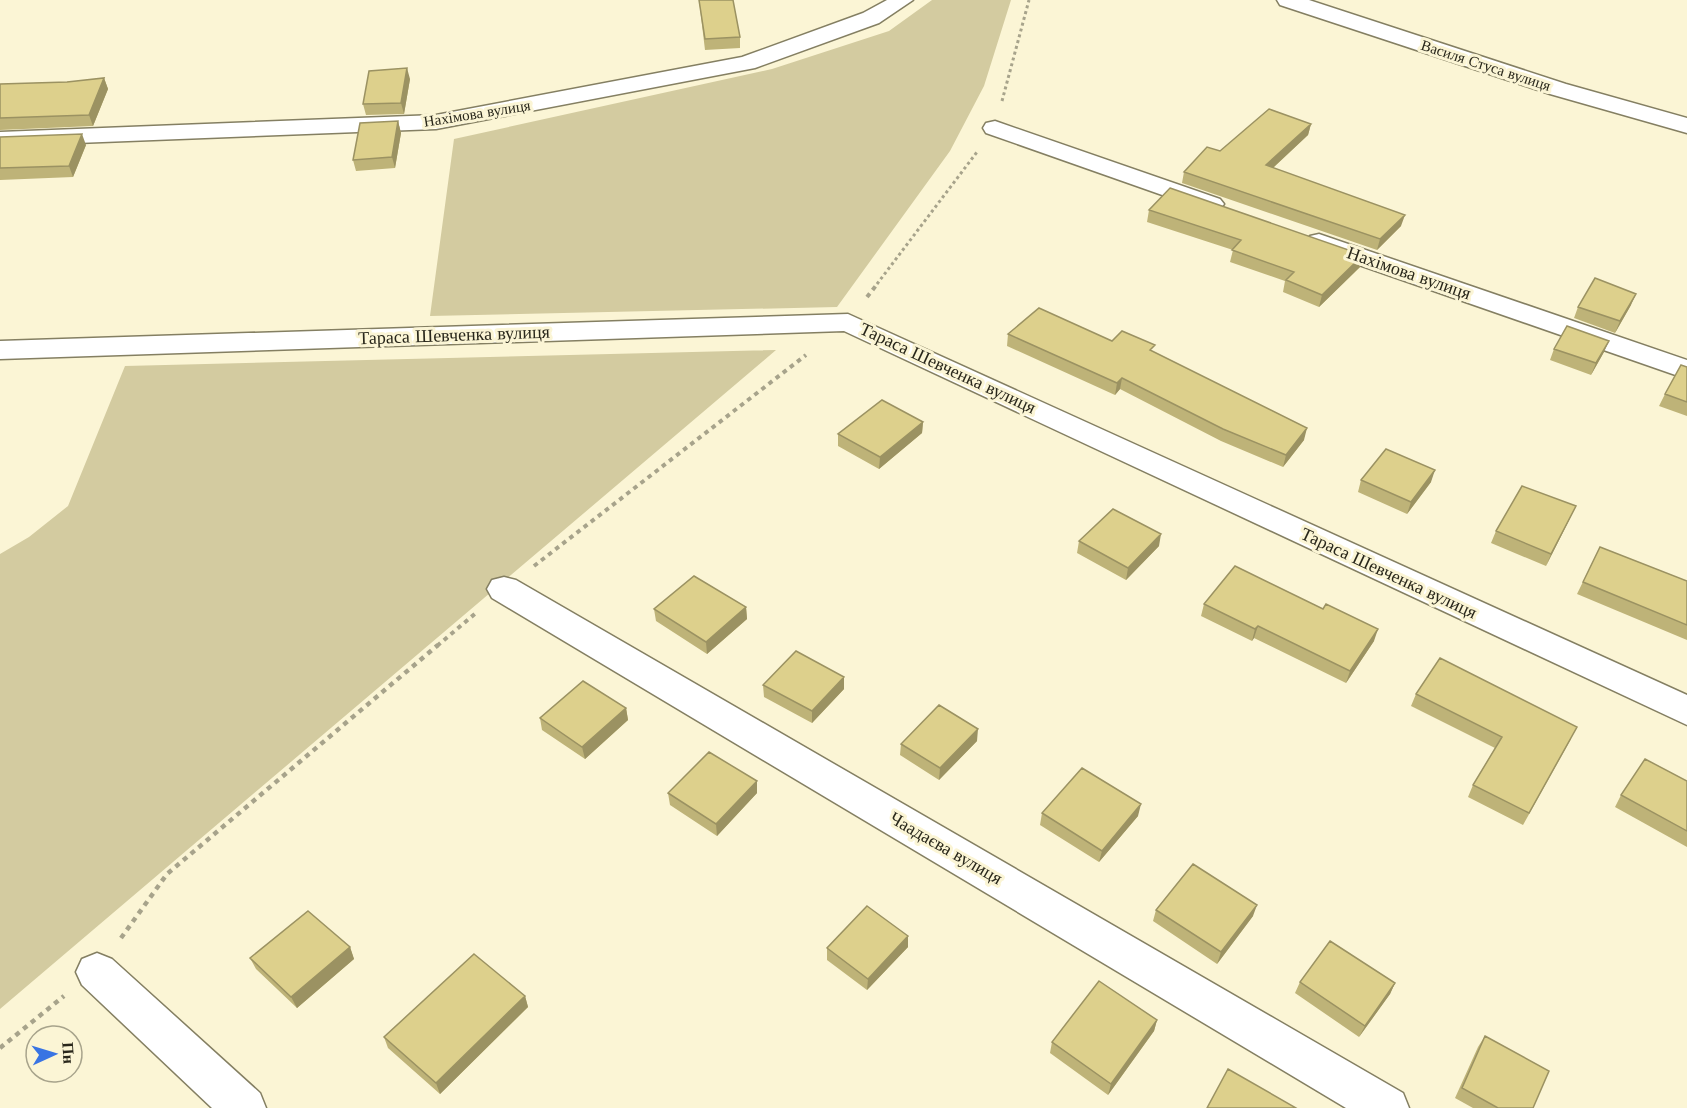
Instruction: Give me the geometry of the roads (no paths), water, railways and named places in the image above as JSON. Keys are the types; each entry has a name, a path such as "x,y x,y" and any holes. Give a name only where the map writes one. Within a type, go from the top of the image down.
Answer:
{"street":[{"name":"Нахімова вулиця","path":"0,139 436,122 747,63 872,18 902,0"},
{"name":"Василя Стуса вулиця","path":"1288,0 1558,89 1687,126"},
{"path":"995,128 1229,210"},
{"name":"Нахімова вулиця","path":"1296,234 1687,370"},
{"name":"Тараса Шевченка вулиця","path":"0,350 848,322 1687,711"},
{"name":"Чаадаєва вулиця","path":"504,589 1387,1108"},
{"path":"97,972 244,1108"}]}
